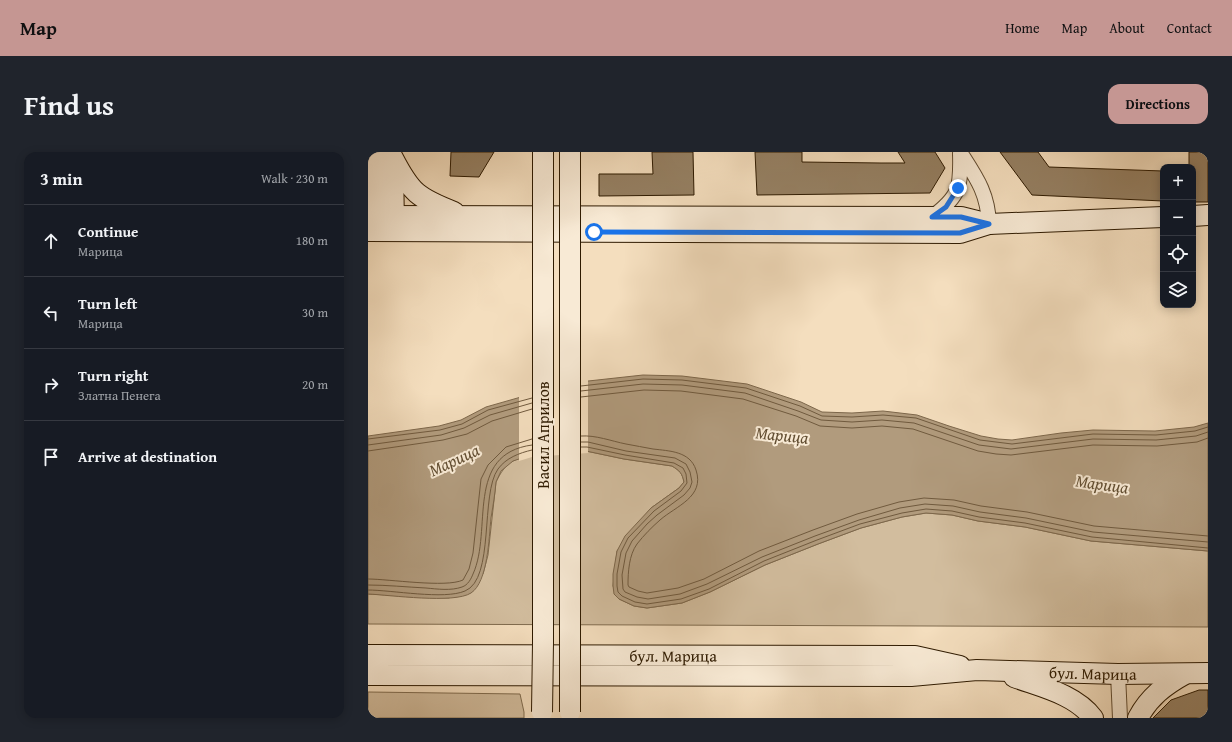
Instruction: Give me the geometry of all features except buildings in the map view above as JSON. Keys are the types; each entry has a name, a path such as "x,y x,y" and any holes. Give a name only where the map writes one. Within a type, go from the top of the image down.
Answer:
{"street":[{"name":"Васил Априлов","path":"542,715 543,152"},
{"name":"Васил Априлов","path":"570,152 570,715"},
{"path":"932,217 946,207 958,188 960,180 960,153"},
{"path":"960,153 983,192 988,206 989,224"},
{"path":"381,159 403,177 410,188 420,196 432,203 465,216"},
{"path":"379,223 381,159"},
{"path":"1196,216 1208,215"},
{"path":"379,223 465,216 961,217 989,224"},
{"path":"379,223 960,233 989,224 1160,217"},
{"name":"бул. Марица","path":"368,655 915,656 977,670"},
{"name":"бул. Марица","path":"368,675 911,676 977,670 1118,674 1208,673"},
{"path":"997,671 1065,696 1078,703 1093,718"},
{"path":"1138,718 1149,700 1163,687 1186,673"},
{"path":"1118,674 1120,718"}],"shaded area":[{"path":"586,451 624,459 672,466 680,472 684,482 679,488 651,508 617,551 613,586 619,599 634,606 647,608 682,603 710,592 765,565 861,528 902,517 926,513 952,515 978,521 1025,527 1091,541 1208,551 1208,627 368,624 368,594 449,598 483,574 488,555 496,482 503,470 510,463 529,455"},
{"path":"368,692 520,694 524,718 368,718"}],"water":[{"name":"Марица","path":"643,375 682,376 747,384 801,402 822,412 852,413 883,411 917,415 981,436 998,439 1012,440 1093,430 1155,431 1194,427 1208,423 1208,551 1091,541 1025,527 978,521 952,515 926,513 902,517 861,528 765,565 710,592 682,603 647,608 634,606 619,599 614,594 613,574 617,551 625,536 651,508 679,488 684,482 680,472 672,466 624,459 586,451 531,455 513,461 501,471 496,482 487,558 481,579 477,587 471,593 451,598 368,594 368,436 439,426 461,420 486,407 570,383"}],"pier":[{"path":"588,379 588,453 532,457 519,461 519,395 569,381"}],"route":[{"path":"594,232 960,233 989,224 961,217 932,217 946,207 955,196 958,188"}]}
